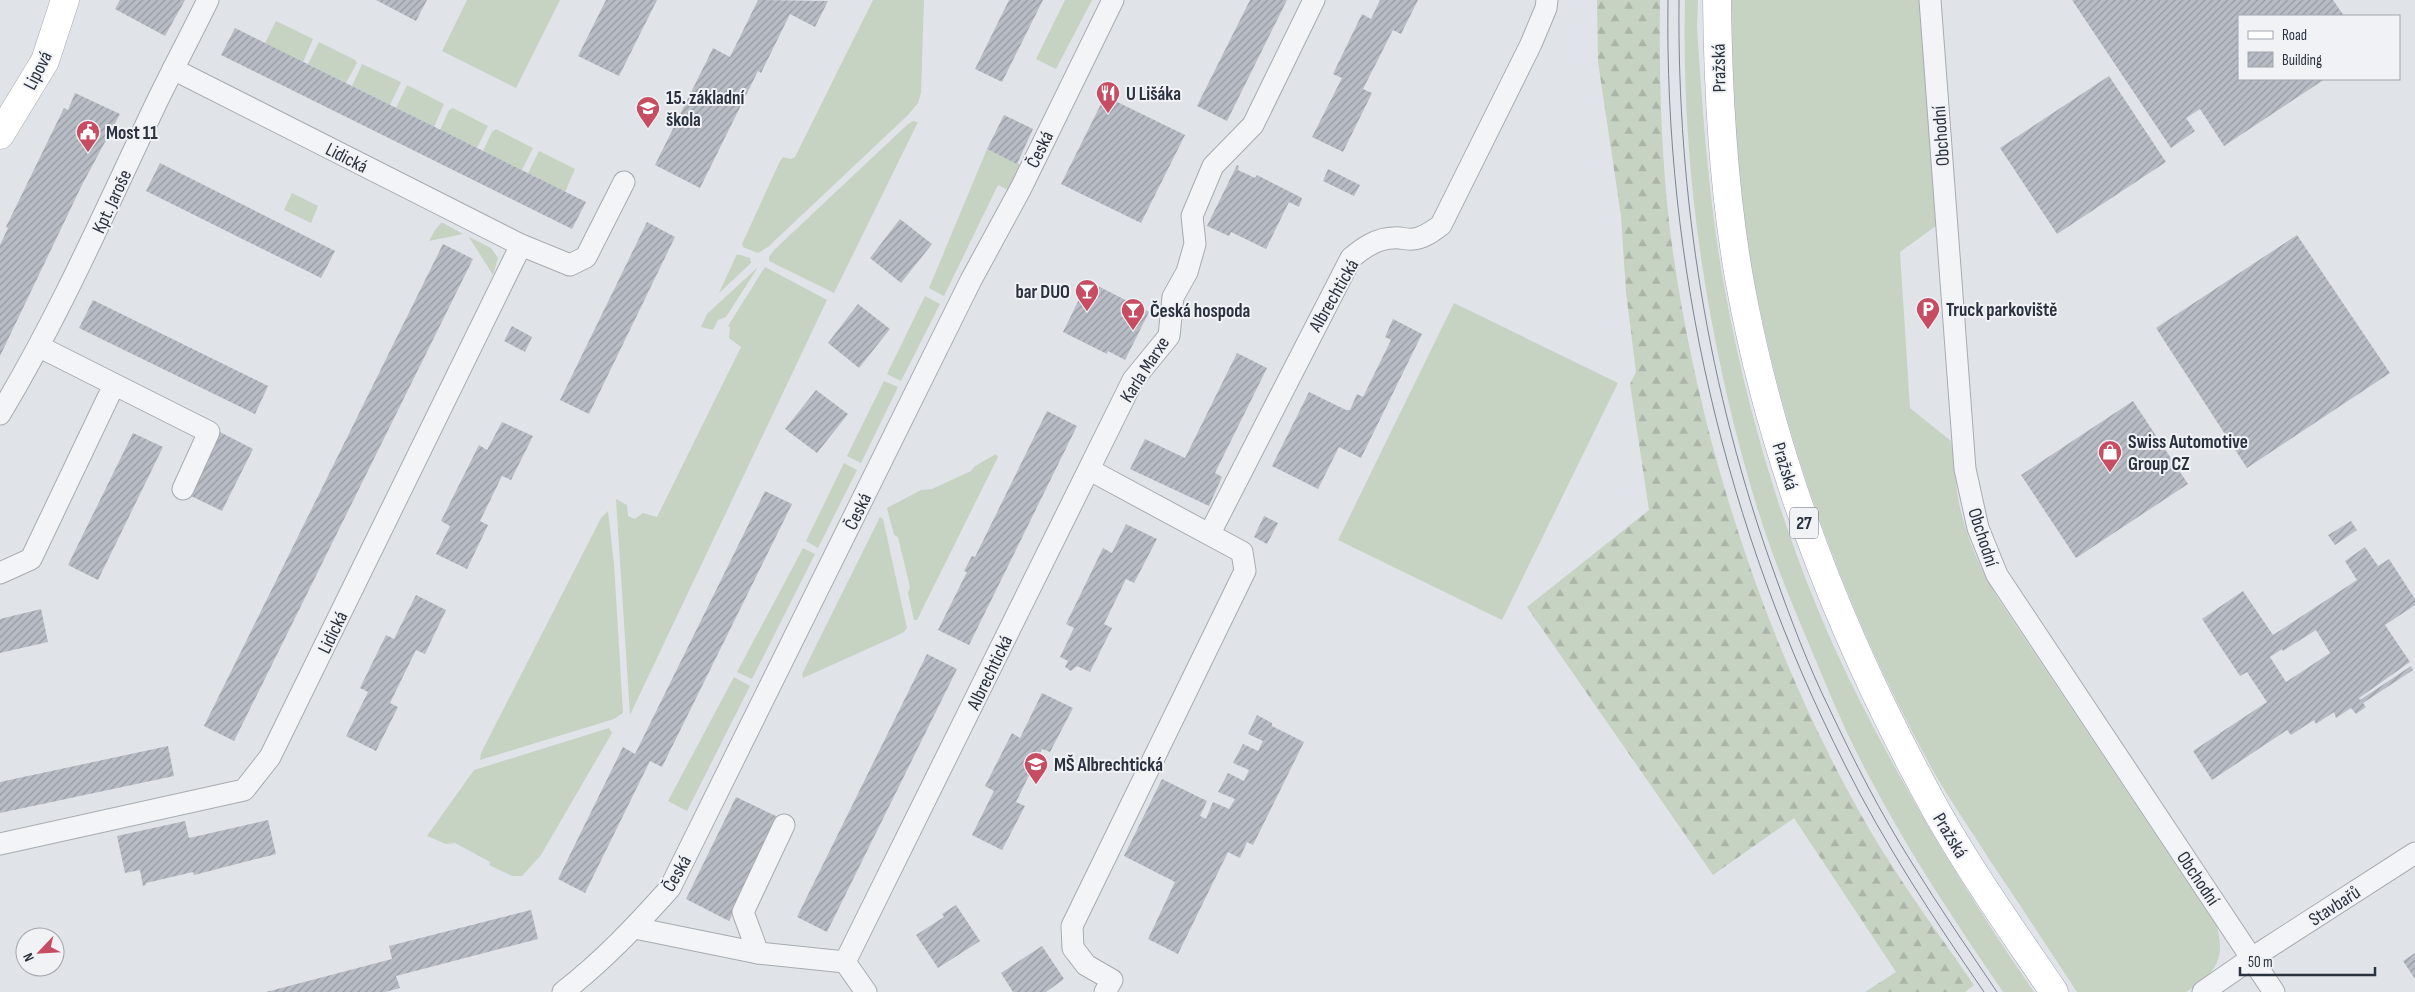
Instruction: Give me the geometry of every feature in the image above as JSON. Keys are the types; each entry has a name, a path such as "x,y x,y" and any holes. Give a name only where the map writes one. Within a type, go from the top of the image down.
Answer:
{"main road":[{"name":"Lipová","path":"0,135 45,61 65,0"},
{"name":"Pražská","path":"1717,0 1718,98 1730,213 1740,282 1755,354 1777,436 1800,510 1827,587 1867,677 1907,757 1938,815 1969,865 2054,992"}],"street":[{"name":"Kpt. Jaroše","path":"0,414 40,348 208,0"},
{"name":"Česká","path":"563,992 596,967 635,928 670,888 971,280 1021,188 1113,0"},
{"name":"Karla Marxe","path":"1090,470 1134,380 1169,336 1173,297 1187,272 1195,244 1192,216 1213,166 1253,124 1314,0"},
{"name":"Albrechtická","path":"1210,533 1351,258 1364,247 1375,242 1393,238 1413,240 1428,235 1441,224 1531,44 1546,8 1547,0"},
{"name":"Obchodní","path":"1930,0 1965,469 1978,528 1997,575 2274,992"},
{"name":"Lidická","path":"173,70 521,245 570,265 586,257 624,182"},
{"name":"Lidická","path":"0,844 244,790 270,757 521,245"},
{"path":"40,348 209,432 183,489"},
{"path":"0,574 32,560 114,385"},
{"path":"1090,470 1210,533 1242,552 1245,571 1072,926 1073,948 1086,965 1112,980"},
{"name":"Albrechtická","path":"845,962 1090,470"},
{"path":"758,953 743,912 784,825"},
{"name":"Stavbařů","path":"2203,992 2252,958 2415,853"},
{"path":"635,928 758,953 845,962 866,992"}],"green space":[{"path":"467,0 560,0 516,88 442,51"},
{"path":"873,0 924,0 921,93 918,103 908,115 768,247 758,253 743,247 742,244 780,161 783,157 791,159 795,157"},
{"path":"1065,0 1092,0 1056,69 1036,59"},
{"path":"1597,0 1660,0 1662,139 1669,222 1680,300 1696,378 1739,534 1766,611 1797,686 1831,758 1868,827 1893,868 1974,985 1965,992 1865,992 1896,972 1794,818 1713,875 1527,607 1649,510 1630,384 1636,372 1626,292 1621,216 1598,62"},
{"path":"1685,0 1698,0 1697,27 1707,162 1726,296 1749,400 1763,452 1796,554 1837,653 1879,739 1964,886 2034,992 2003,992 1901,835 1862,763 1838,713 1765,532 1736,434 1722,373 1700,250 1692,188 1687,125"},
{"path":"1731,0 1924,0 1936,226 1900,252 1910,408 1951,441 1962,516 1979,563 1997,597 2217,927 2220,949 2219,958 2204,979 2186,992 2077,992 1936,776 1896,700 1859,621 1827,539 1798,456 1774,371 1755,285 1741,199 1733,113"},
{"path":"276,21 313,39 303,62 265,43"},
{"path":"319,42 355,60 357,63 346,83 308,64"},
{"path":"362,64 401,82 390,105 352,86"},
{"path":"407,85 444,104 434,127 396,108"},
{"path":"453,108 488,126 477,148 440,130 449,110"},
{"path":"913,121 918,122 834,293 769,261 769,257 774,250"},
{"path":"496,129 533,148 522,170 483,151 492,132"},
{"path":"987,149 1021,165 1012,192 998,185 944,296 929,288"},
{"path":"539,151 575,169 565,192 528,173"},
{"path":"292,193 318,206 311,223 284,210"},
{"path":"441,223 443,223 463,234 429,241"},
{"path":"469,237 491,248 498,258 493,275"},
{"path":"737,254 750,258 751,263 719,293"},
{"path":"758,267 726,317 718,320 713,330 701,327 707,314"},
{"path":"765,267 827,300 630,715 616,499 627,505 628,516 635,519 643,513 657,517 741,347 729,338 730,327 728,326"},
{"path":"925,296 940,304 901,381 887,374"},
{"path":"1454,303 1618,383 1502,620 1338,540"},
{"path":"884,381 898,387 861,463 847,456"},
{"path":"996,454 998,457 917,620 914,620 908,593 910,587 898,537 894,535 887,508 921,490 932,489 971,471 975,466"},
{"path":"844,463 857,470 818,548 806,541"},
{"path":"608,511 614,564 623,713 614,719 480,760 481,753 601,518"},
{"path":"880,517 883,519 907,628 904,632 894,637 803,678 802,674"},
{"path":"803,548 815,554 752,679 737,672"},
{"path":"734,677 750,686 687,811 668,801"},
{"path":"609,728 612,733 541,855 522,876 512,876 489,865 490,862 455,843 446,844 427,836 474,770"}],"building":[{"path":"120,0 185,0 165,36 115,9"},
{"path":"376,0 427,0 416,21"},
{"path":"606,0 657,0 619,76 578,56"},
{"path":"758,0 828,1 815,27 790,14 761,73 758,71 700,188 655,165 713,48 730,57"},
{"path":"1009,0 1043,0 1002,82 975,69"},
{"path":"1250,0 1287,0 1227,121 1197,106"},
{"path":"1380,0 1418,0 1401,34 1393,30 1363,89 1372,93 1343,152 1312,137 1342,78 1333,74 1362,14 1371,19"},
{"path":"2072,0 2333,0 2343,15 2238,15 2238,80 2323,80 2224,146 2200,109 2186,118 2195,131 2171,148"},
{"path":"235,28 586,202 572,229 221,55"},
{"path":"2109,76 2166,162 2057,234 2000,148"},
{"path":"75,93 120,114 82,185 0,356 0,245 8,228 6,227 64,108 68,110"},
{"path":"1105,96 1185,135 1141,223 1061,184"},
{"path":"1004,115 1033,129 1017,164 987,149"},
{"path":"160,163 335,251 321,278 146,191"},
{"path":"1237,165 1239,166 1238,170 1255,178 1257,175 1302,198 1299,207 1289,202 1266,249 1231,232 1229,236 1207,226"},
{"path":"1328,169 1360,185 1354,196 1323,181"},
{"path":"900,219 932,244 901,283 870,258"},
{"path":"647,222 675,237 589,414 560,400"},
{"path":"2297,235 2390,373 2247,468 2156,328"},
{"path":"443,244 473,259 234,741 204,726"},
{"path":"1088,281 1149,312 1125,360 1108,351 1107,354 1063,332"},
{"path":"93,300 268,386 255,414 79,328"},
{"path":"858,304 890,329 859,368 828,343"},
{"path":"1393,319 1422,334 1361,458 1339,447 1318,489 1272,466 1309,392 1346,410 1350,410 1357,394 1363,397 1391,340 1385,337"},
{"path":"512,326 532,337 525,352 504,341"},
{"path":"1237,353 1267,368 1215,473 1222,477 1209,506 1130,469 1145,439 1185,458"},
{"path":"816,390 848,414 817,453 785,429"},
{"path":"2133,401 2188,484 2076,558 2021,475"},
{"path":"1047,411 1077,426 969,645 938,630 967,572 964,571 972,556 975,557"},
{"path":"502,422 533,436 511,480 502,476 480,521 488,525 467,569 436,554 450,526 441,521 479,445 487,450"},
{"path":"220,432 253,449 222,511 189,495"},
{"path":"133,433 163,447 98,580 68,565"},
{"path":"765,491 792,504 662,767 650,761 585,893 558,879 623,747 635,754"},
{"path":"1264,516 1278,523 1267,544 1254,537"},
{"path":"2351,521 2357,530 2335,545 2328,535"},
{"path":"1126,524 1157,539 1134,583 1126,579 1104,624 1112,628 1090,672 1077,666 1071,671 1065,667 1068,661 1060,657 1074,628 1066,624 1103,548 1112,553"},
{"path":"2365,547 2378,566 2389,559 2415,599 2415,605 2385,625 2410,662 2359,698 2360,700 2411,666 2413,670 2363,703 2366,707 2356,714 2351,708 2336,718 2334,712 2316,724 2314,720 2291,735 2287,730 2212,780 2193,751 2267,702 2247,672 2240,676 2202,619 2243,591 2273,635 2357,580 2345,561","holes":["2316,630 2330,653 2286,682 2270,657"]},
{"path":"416,595 446,610 425,654 416,650 390,703 398,707 376,751 346,736 368,692 360,688 386,635 394,639"},
{"path":"41,609 48,642 0,653 0,619"},
{"path":"927,654 957,669 827,932 797,917"},
{"path":"1042,693 1073,708 1050,752 1042,749 1016,802 1025,806 1002,850 972,835 994,791 985,786 1012,733 1020,738"},
{"path":"1257,715 1272,723 1272,726 1304,742 1253,845 1247,842 1240,858 1228,852 1178,954 1148,939 1175,882 1124,856 1162,779 1207,801 1200,816 1206,819 1213,802 1229,809 1235,799 1218,792 1228,773 1244,781 1249,770 1233,763 1243,744 1258,751 1263,741 1248,734"},
{"path":"168,746 174,776 0,813 0,782"},
{"path":"736,797 780,818 729,921 686,899"},
{"path":"268,820 276,854 194,875 193,872 146,883 143,886 140,870 125,873 117,836 185,821 189,838"},
{"path":"956,905 980,941 938,968 916,935 944,917 942,914"},
{"path":"531,910 538,939 396,976 400,988 385,992 266,992 392,959 389,946"},
{"path":"1042,946 1064,979 1046,992 1013,992 1001,973"},
{"path":"2415,953 2415,979 2403,961"}],"tram line":[{"path":"1668,0 1670,100 1677,198 1691,296 1710,393 1735,489 1766,583 1803,675 1845,765 1860,795 1911,881 1984,992"},
{"path":"1679,0 1680,74 1684,147 1691,220 1701,292 1731,435 1752,505 1800,642 1821,692 1858,767 1889,826 1943,912 1997,992"}],"place":[{"name":"U Lišáka","path":"1108,114"},
{"name":"15. základní škola","path":"648,129"},
{"name":"Most 11","path":"88,153"},
{"name":"bar DUO","path":"1087,312"},
{"name":"Truck parkoviště","path":"1928,330"},
{"name":"Česká hospoda","path":"1133,331"},
{"name":"Swiss Automotive Group CZ","path":"2110,473"},
{"name":"MŠ Albrechtická","path":"1036,785"}]}
